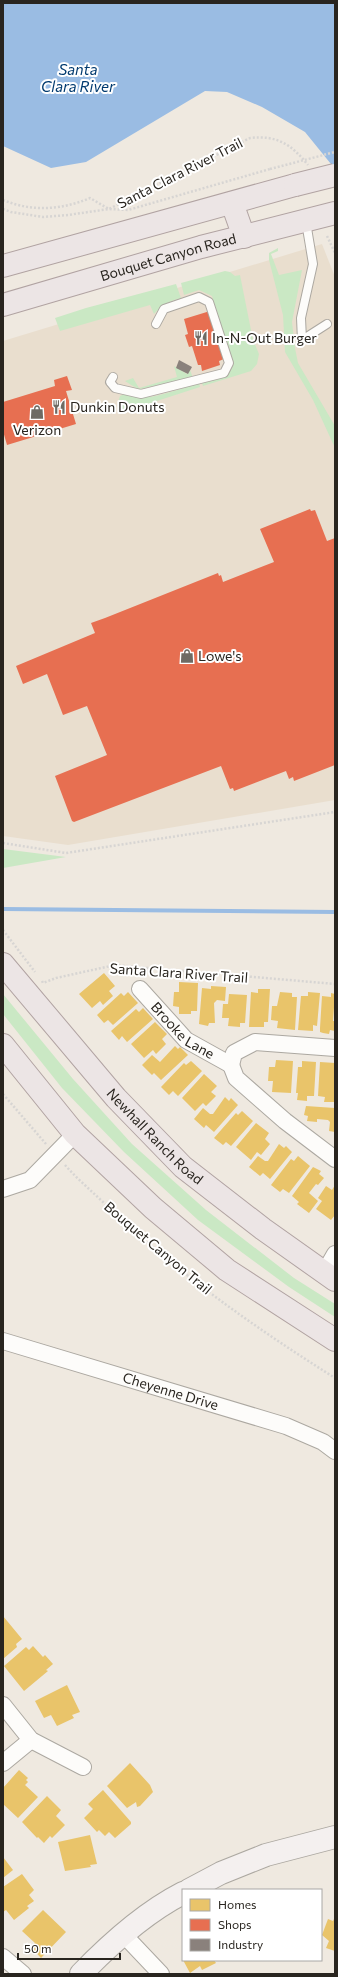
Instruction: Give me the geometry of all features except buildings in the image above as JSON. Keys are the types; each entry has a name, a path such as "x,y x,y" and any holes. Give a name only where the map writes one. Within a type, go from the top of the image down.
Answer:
{"main road":[{"path":"3,266 335,175"},
{"path":"232,202 244,236"},
{"name":"Bouquet Canyon Road","path":"3,305 244,236 322,222"},
{"name":"Newhall Ranch Road","path":"12,959 116,1098 183,1167 329,1277"},
{"path":"3,1046 75,1134 153,1208 228,1270 335,1340"}],"street":[{"name":"Brooke Lane","path":"140,989 186,1040 231,1065"},
{"path":"335,1048 255,1042 234,1053 231,1065 236,1078 285,1121 335,1159"},
{"path":"3,1189 30,1180 75,1134"},
{"path":"329,1277 335,1254"},
{"name":"Cheyenne Drive","path":"3,1342 286,1426 323,1442 335,1451"},
{"path":"3,1705 31,1740 83,1767"},
{"path":"3,1763 31,1740"},
{"path":"190,1889 221,1873 266,1855 335,1837"},
{"path":"82,1974 124,1934 168,1900 182,1893"},
{"path":"124,1934 161,1974"},
{"path":"3,1957 23,1974"}],"lane":[{"path":"322,222 301,318 302,340 328,324"},
{"path":"113,377 110,382 115,388 141,394 224,373 229,364 210,302 199,298 164,309 156,324"}],"path":[{"name":"Santa Clara River Trail","path":"3,209 11,212 43,216 68,215 109,209 250,138 264,136 287,144 312,169"},
{"path":"3,200 22,206 42,208 74,205 90,198 109,209 128,210 335,152"},
{"path":"322,222 335,253"},
{"path":"3,843 66,853 335,812"},
{"name":"Santa Clara River Trail","path":"3,930 12,959 43,983 56,978 115,965 335,984"},
{"name":"Bouquet Canyon Trail","path":"3,1094 55,1154 127,1225 165,1258 259,1329 335,1378"}],"shaded area":[{"path":"322,244 335,277 335,800 68,845 3,836 3,341"}],"green space":[{"path":"278,248 278,251 271,254 279,275 302,270 292,322 295,348 298,363 335,426 335,448 313,400 285,352 283,315 269,260 269,253"},
{"path":"225,271 230,272 235,276 240,275 253,340 259,354 257,364 251,371 203,386 202,383 229,373 233,365 212,296 199,290 184,295 181,283"},
{"path":"176,284 181,298 166,304 154,314 150,305 60,331 55,318 86,308"},
{"path":"174,366 187,374 190,370 193,378 140,389 125,381 133,378 139,388 177,377"},
{"path":"199,383 200,387 126,411 120,408 118,402 120,396 123,395 150,397 169,393"},
{"path":"3,849 66,857 3,868"},
{"path":"3,994 73,1079 132,1144 206,1210 294,1278 335,1304 335,1317 289,1287 198,1220 124,1152 62,1088 3,1014"}],"water":[{"name":"Santa Clara River","path":"3,3 335,3 335,169 305,132 262,107 227,92 205,91 86,162 51,168 3,146"}],"waterway":[{"path":"3,909 335,912"}],"place":[{"name":"In-N-Out Burger","path":"201,338"},
{"name":"Dunkin Donuts","path":"59,407"},
{"name":"Verizon","path":"37,412"},
{"name":"Lowe's","path":"187,656"}]}
